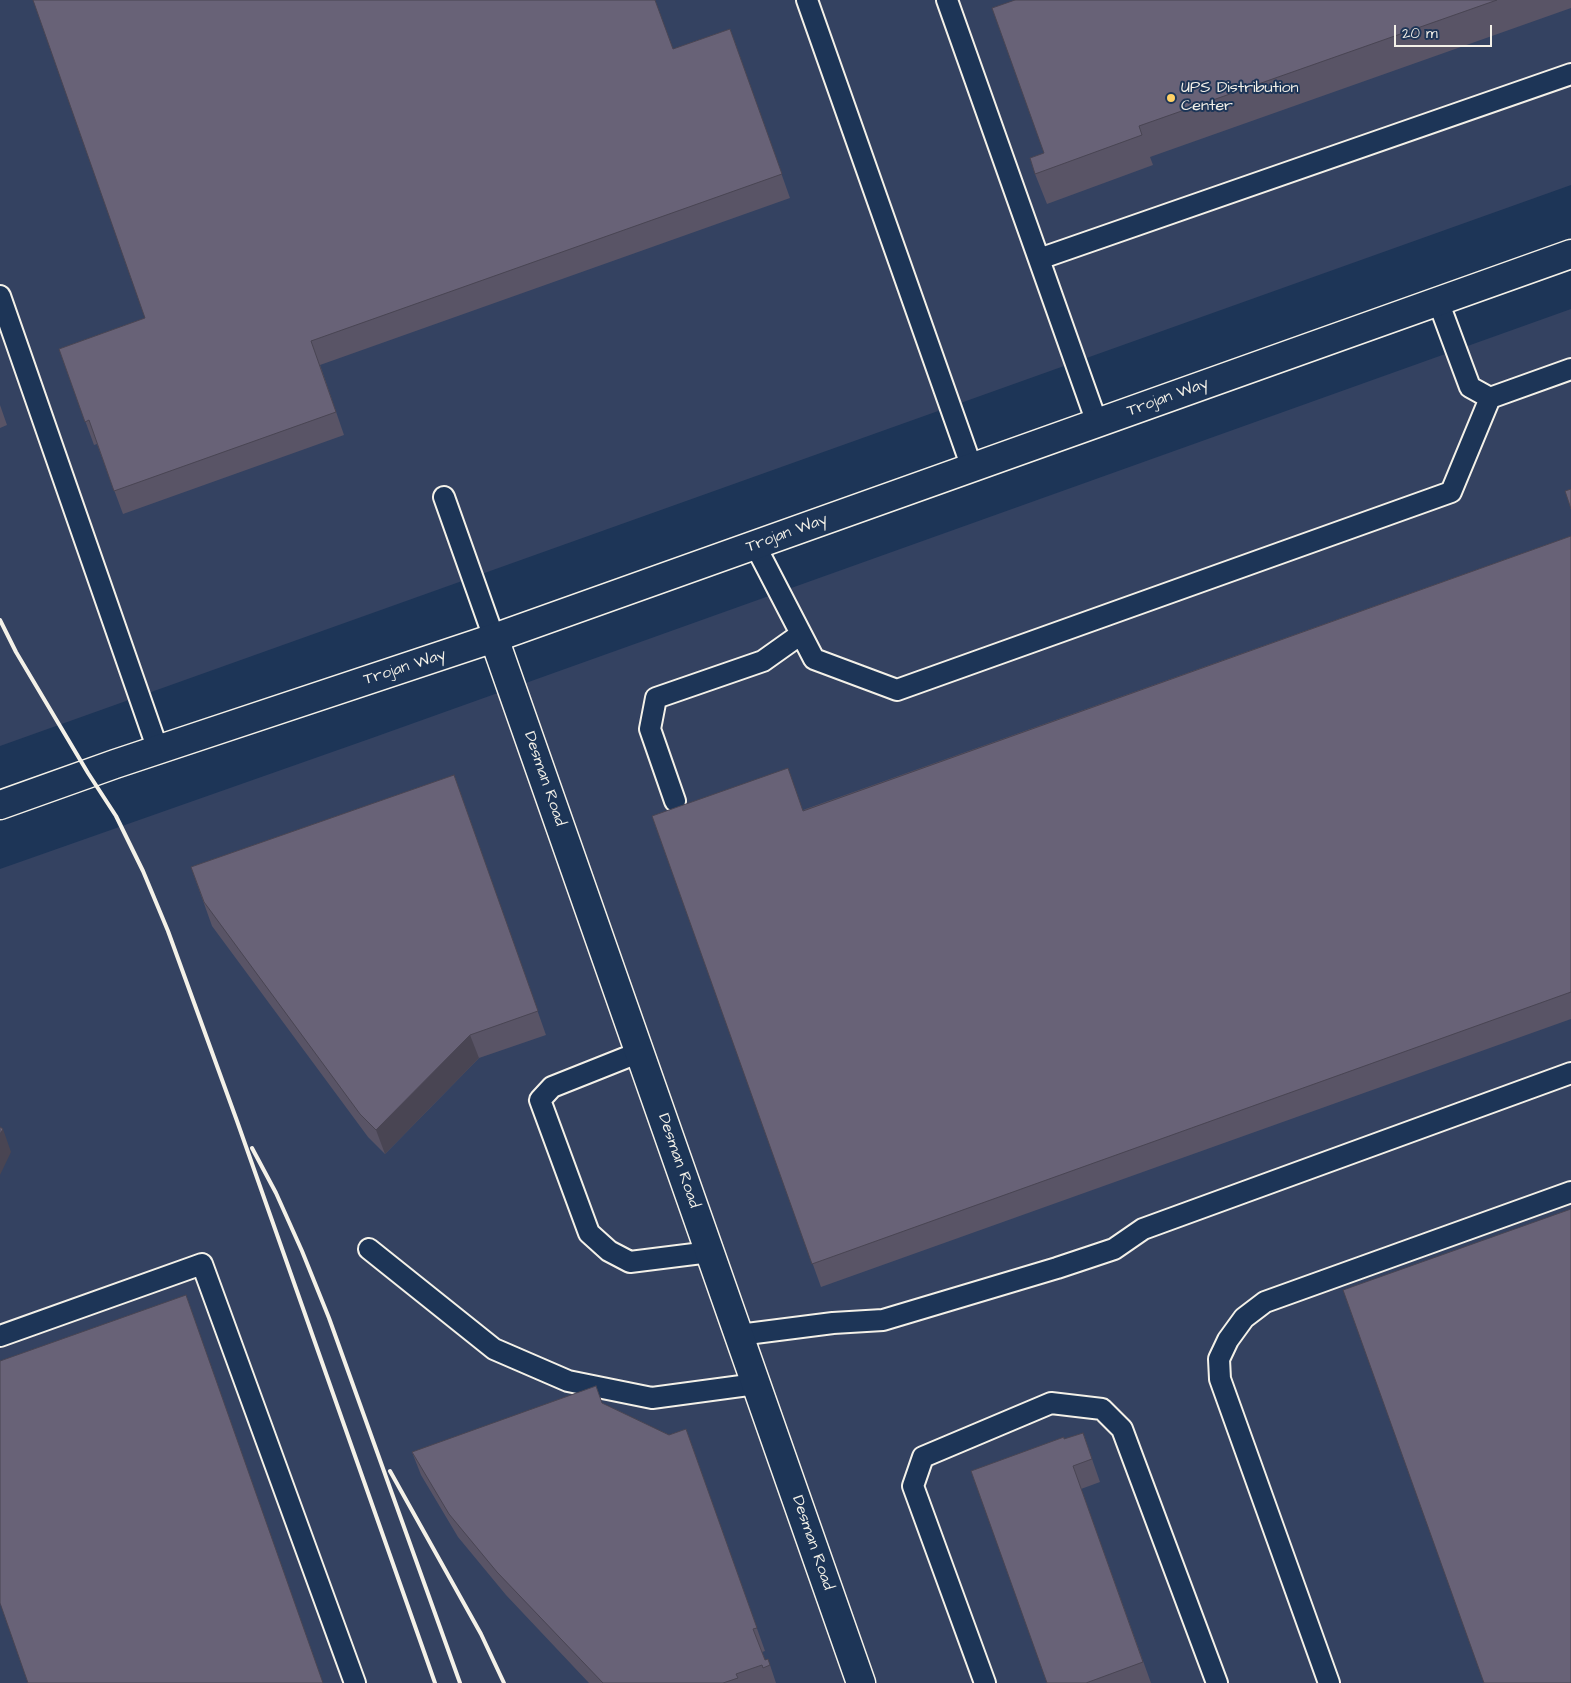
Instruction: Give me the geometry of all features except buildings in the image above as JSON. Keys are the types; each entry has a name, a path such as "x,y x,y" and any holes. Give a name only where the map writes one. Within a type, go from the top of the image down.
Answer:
{"street":[{"name":"Trojan Way","path":"0,805 88,773 494,638 1571,254"},
{"name":"Desman Road","path":"494,638 861,1683"}],"lane":[{"path":"807,0 972,468"},
{"path":"947,0 1097,423"},
{"path":"1039,259 1571,74"},
{"path":"0,296 158,750"},
{"path":"1438,301 1470,387 1490,398"},
{"path":"754,546 814,659 897,690 1451,492 1490,398 1571,369"},
{"path":"444,497 494,638"},
{"path":"675,801 650,729 656,698 763,661 801,634"},
{"path":"640,1052 552,1087 540,1100 589,1233 609,1251 630,1262 710,1252"},
{"path":"739,1335 833,1323 883,1320 1057,1268 1114,1249 1143,1229 1571,1073"},
{"path":"1329,1683 1220,1379 1219,1359 1228,1340 1244,1318 1265,1302 1571,1192"},
{"path":"369,1250 494,1350 568,1381 652,1398 756,1384"},
{"path":"0,1336 202,1264 355,1683"},
{"path":"985,1683 913,1486 923,1457 1051,1403 1102,1410 1122,1429 1217,1683"}],"shaded area":[{"path":"0,0 1571,0 1571,185 0,746"},
{"path":"1571,309 1571,1683 0,1683 0,869 372,738"}],"railway":[{"path":"0,620 16,652 88,773 116,816 143,871 168,931 435,1683"},
{"path":"252,1148 276,1193 329,1318 460,1683"},
{"path":"390,1471 481,1634 504,1683"}],"place":[{"name":"UPS Distribution Center","path":"1171,98"}]}
